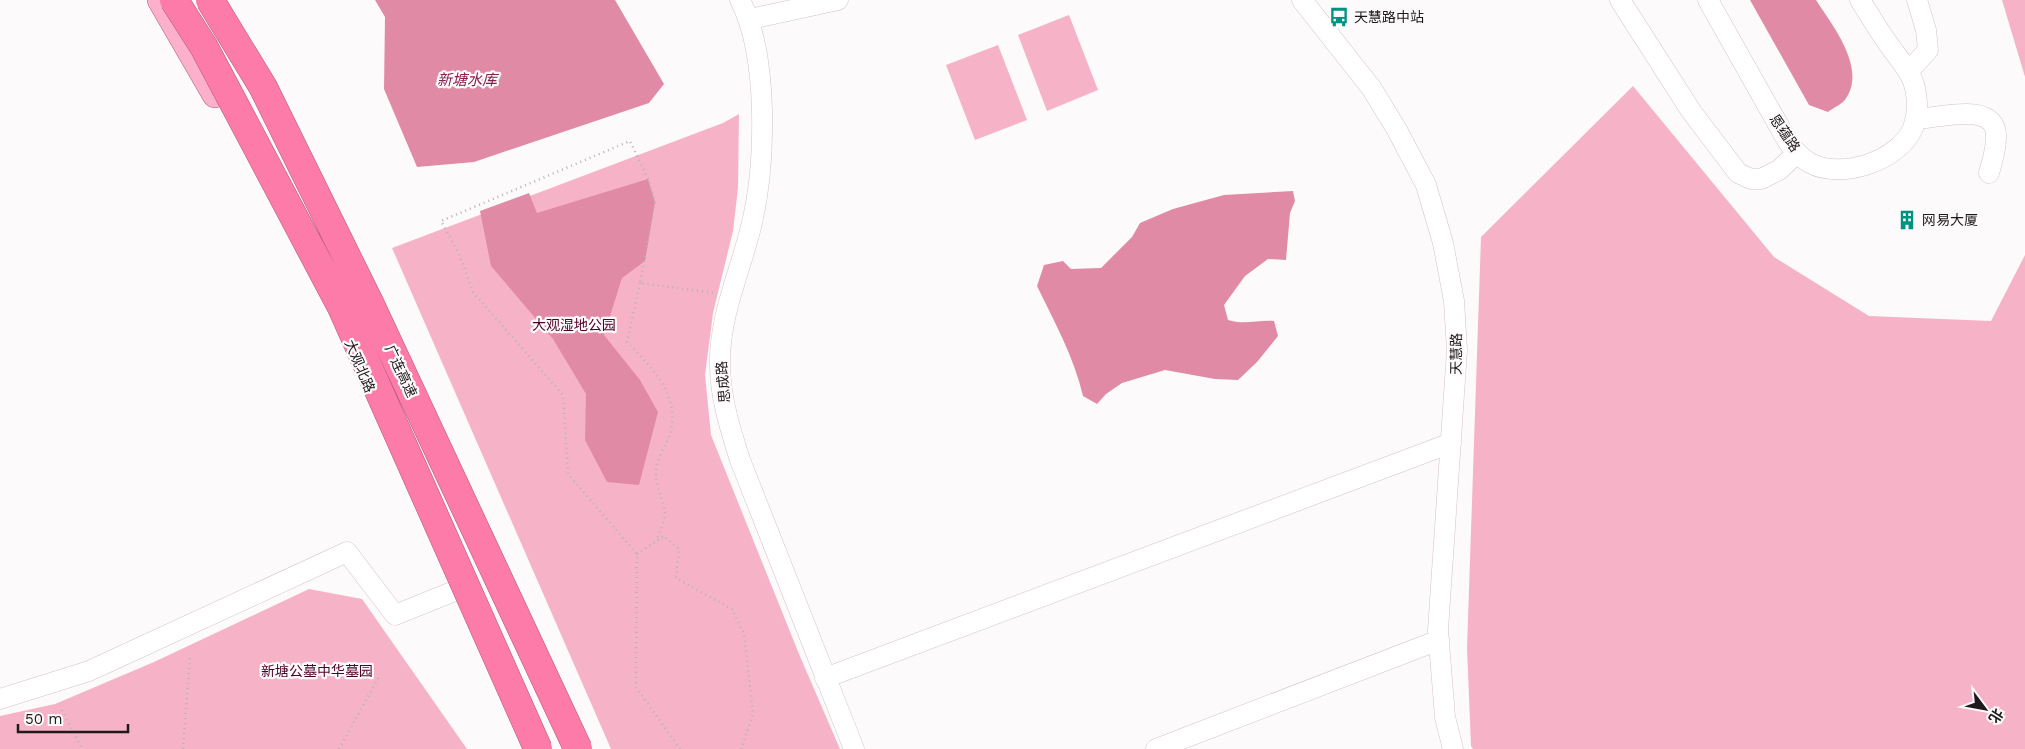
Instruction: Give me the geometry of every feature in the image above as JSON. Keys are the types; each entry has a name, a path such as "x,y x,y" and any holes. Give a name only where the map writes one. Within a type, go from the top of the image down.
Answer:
{"highway":[{"name":"广连高速","path":"174,0 204,47 342,308 538,749"},
{"name":"广连高速","path":"210,0 263,88 366,295 577,749"}],"main road":[{"name":"大观北路","path":"160,0 308,253 335,307 527,749"},
{"path":"224,0 267,71 300,136 389,326 577,749"},
{"path":"350,344 389,326"}],"street":[{"name":"思成路","path":"740,0 750,19 756,42 761,81 758,186 751,226 724,325 720,363 726,415 740,460 854,749"},
{"path":"750,19 838,0"},
{"name":"天慧路","path":"1302,0 1372,90 1413,158 1436,212 1445,250 1456,326 1457,350 1439,602 1439,640 1445,717 1453,749"},
{"path":"1620,0 1691,111 1738,173 1751,179 1761,180 1779,170 1797,153"},
{"name":"恩蕴路","path":"1708,0 1778,125 1797,153 1811,164 1830,169 1849,168 1871,163 1888,155 1904,142 1916,118 1916,94 1909,71 1860,0"},
{"path":"1909,71 1928,50 1926,30 1917,0"},
{"path":"1916,118 1932,119 1968,112 1986,119 1994,128 1996,137 1989,173"},
{"path":"825,678 1451,443"},
{"path":"0,698 89,671 347,552 395,615 457,590"},
{"path":"1156,749 1439,640"}],"path":[{"path":"656,542 666,513 656,485 657,467 670,433 672,408 668,390 651,367 627,342 655,202 648,179 630,141 441,221 459,254 473,292 563,395 568,474 637,554 636,687 680,749"},
{"path":"640,283 731,296"},
{"path":"637,554 664,536 679,549 676,578 732,609 744,634 753,714 741,749"},
{"path":"183,749 190,656"},
{"path":"339,749 379,677"},
{"path":"62,710 82,749"}],"green space":[{"path":"2002,0 2025,0 2025,77"},
{"path":"1069,15 1098,90 1047,111 1018,35"},
{"path":"998,45 1027,120 975,140 946,65"},
{"path":"1633,86 1774,257 1869,316 1991,321 2025,255 2025,749 1473,749 1471,746 1467,648 1481,237"},
{"name":"大观湿地公园","path":"739,114 738,188 733,231 713,313 705,375 711,435 799,654 840,749 611,749 392,248 723,123"},
{"name":"新塘公墓中华墓园","path":"309,589 362,599 467,749 0,749 0,716 55,704 154,662"}],"water":[{"name":"新塘水库","path":"375,0 615,0 664,84 649,103 474,162 417,167 384,89 385,17"},
{"path":"1750,0 1816,0 1838,35 1850,62 1851,89 1844,101 1828,112 1809,105"},
{"path":"648,179 655,202 645,261 622,278 604,335 640,380 658,412 639,485 607,482 585,440 586,394 553,339 491,266 480,211 529,193 537,213"},
{"path":"1293,191 1295,201 1290,213 1286,260 1268,259 1245,276 1224,305 1228,320 1245,322 1274,321 1278,336 1257,362 1238,380 1215,379 1165,370 1122,383 1106,394 1097,404 1083,396 1069,353 1037,286 1044,265 1063,261 1071,269 1101,268 1132,237 1140,223 1173,209 1224,195"}],"place":[{"name":"天慧路中站","path":"1339,17"},
{"name":"网易大厦","path":"1907,220"}]}
